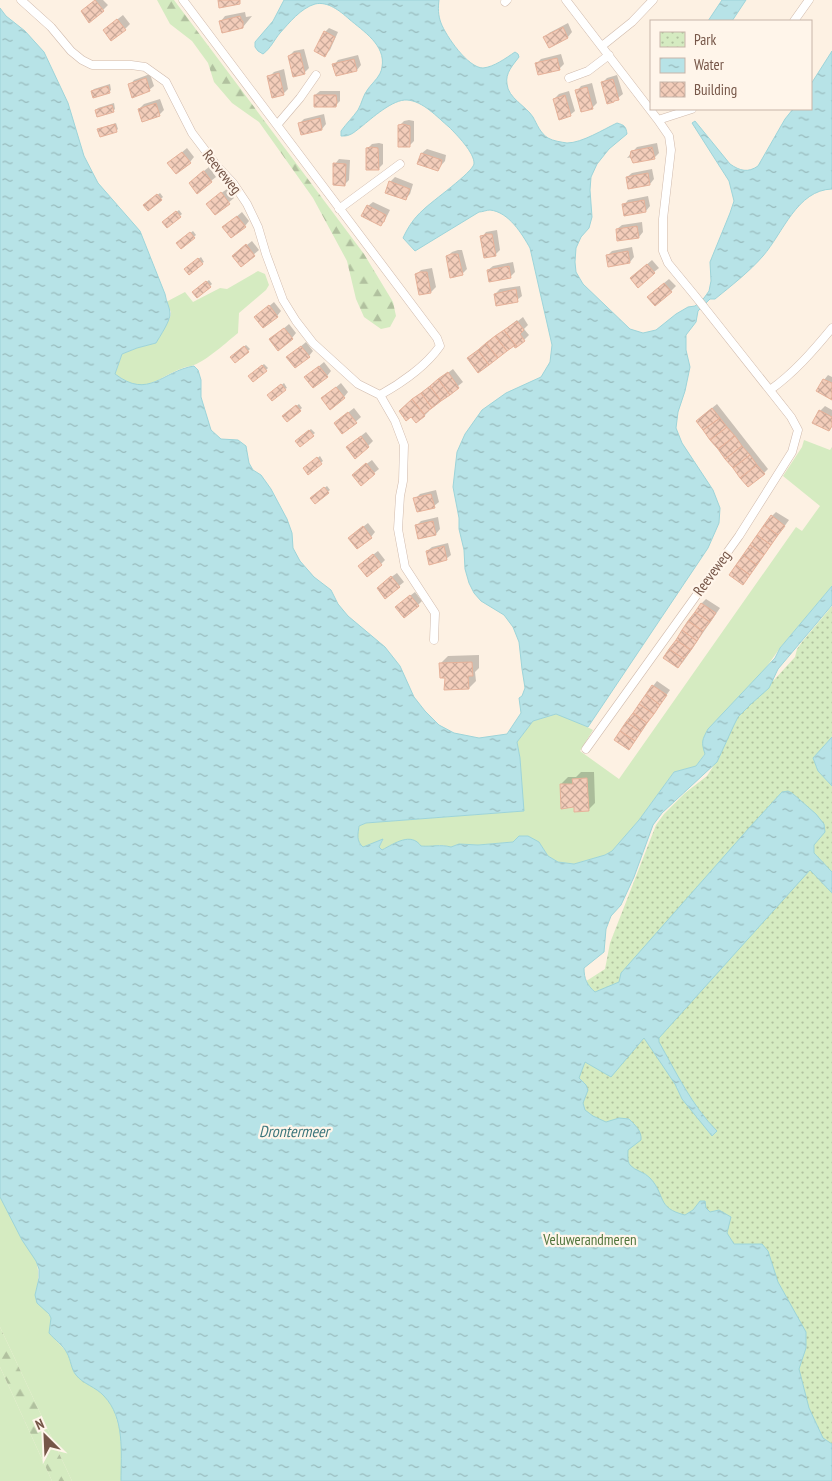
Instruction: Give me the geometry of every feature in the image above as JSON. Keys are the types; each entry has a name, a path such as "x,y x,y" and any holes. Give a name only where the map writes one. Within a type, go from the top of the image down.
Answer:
{"lane":[{"name":"Reeveweg","path":"22,0 82,60 92,65 130,64 145,67 166,82 192,133 217,166 233,183 247,204 258,227 282,300 296,321 313,343 358,384 380,395"},
{"path":"183,0 437,338 440,346 433,355 396,386 380,395 395,421 404,445 403,481 398,529 405,566 435,613 434,640"},
{"name":"Reeveweg","path":"566,0 650,110"},
{"path":"602,46 632,22 653,0"},
{"path":"795,20 808,0"},
{"path":"569,78 588,71 608,55"},
{"path":"277,125 300,98 316,75"},
{"name":"Reeveweg","path":"586,749 739,536 792,452 798,430 791,417 770,390 668,263 663,251 663,219 671,150 669,136 650,110"},
{"path":"658,120 689,110"},
{"path":"339,209 400,164"},
{"path":"770,390 786,379 807,358 832,328"}],"green space":[{"path":"157,0 174,0 364,254 393,302 396,316 390,327 381,329 364,317 356,299 347,261 313,198 259,122 232,103 214,82 208,63 192,41 170,24"},
{"name":"Drontermeer","path":"0,66 104,372 190,792 563,996 605,969 610,943 656,825 685,793 707,776 714,765 717,751 729,724 795,657 797,649 802,642 832,606 832,1481 121,1481 121,1435 113,1408 103,1394 81,1381 75,1374 66,1350 49,1333 51,1319 49,1314 37,1304 35,1296 39,1269 0,1197"},
{"path":"258,271 265,274 269,285 266,290 239,313 238,333 211,355 193,366 184,367 143,385 126,381 115,374 122,354 156,343 170,318 171,312 166,302 185,292 193,302 220,288 227,289"},
{"path":"804,440 830,450 832,447 832,586 780,648 696,766 674,772 639,820 612,851 605,855 574,864 558,862 548,856 539,842 519,836 513,842 478,845 459,844 451,847 393,844 382,850 379,847 383,840 363,848 358,840 358,832 359,826 366,823 523,811 520,758 517,742 533,721 556,714 570,718 593,730 580,751 619,779 796,527 802,531 820,506 783,476 802,447"},
{"path":"0,1197 36,1261 38,1278 35,1295 51,1318 49,1333 65,1350 92,1387 103,1394 113,1407 121,1435 121,1481 72,1481 0,1327"},
{"path":"0,1327 72,1481 52,1481 0,1367"},
{"path":"0,1367 52,1481 0,1481"}],"water":[{"name":"Drontermeer","path":"284,0 439,0 438,9 444,29 458,50 471,63 483,68 500,62 515,52 518,54 519,57 507,76 508,89 514,98 530,113 545,136 555,141 567,143 586,138 617,123 624,126 627,134 609,149 597,164 591,177 592,217 589,228 581,237 576,248 575,262 576,272 583,284 630,329 643,333 656,330 676,314 688,307 695,306 709,291 711,281 710,262 734,201 729,181 692,123 695,121 730,164 744,170 751,170 758,166 792,110 812,110 812,82 832,51 832,189 820,191 800,205 758,262 734,284 715,299 710,299 698,311 696,322 686,335 686,350 690,367 678,412 676,428 682,443 713,490 720,508 719,523 708,548 588,727 556,714 533,721 517,742 524,811 366,823 359,826 358,840 363,847 383,839 379,847 382,850 397,842 408,839 417,842 421,846 451,847 459,844 478,845 513,842 519,836 528,836 539,842 548,856 558,862 574,864 605,855 612,851 639,820 674,772 696,766 705,754 703,741 708,729 775,658 780,648 832,586 832,605 778,669 769,688 738,717 717,762 662,813 653,825 634,877 621,905 611,916 606,929 604,952 584,968 586,982 595,992 619,982 621,973 782,792 788,791 792,793 816,814 824,824 825,832 814,845 814,853 832,872 832,893 810,870 659,1038 659,1042 685,1088 700,1111 717,1131 712,1136 682,1099 675,1084 644,1038 611,1077 585,1062 579,1078 588,1090 583,1103 585,1110 606,1122 619,1118 629,1119 638,1128 641,1140 628,1150 629,1163 632,1167 650,1178 665,1205 685,1215 693,1210 700,1201 705,1201 706,1208 710,1212 719,1210 731,1217 727,1233 734,1244 762,1244 768,1251 778,1282 806,1332 806,1348 799,1369 809,1408 823,1438 832,1444 832,1481 121,1481 121,1447 116,1414 104,1396 76,1375 65,1350 49,1333 51,1318 49,1314 37,1303 35,1295 39,1269 0,1197 0,8 44,52 68,103 84,156 98,183 140,231 165,294 170,316 156,343 122,354 115,374 127,381 146,384 194,366 198,370 201,380 201,397 211,430 221,439 238,440 246,446 249,463 271,489 287,519 292,533 293,548 300,561 314,577 331,590 338,604 348,616 385,647 400,666 414,697 439,725 454,733 479,738 507,734 521,713 519,698 522,696 525,688 519,642 513,627 504,615 481,601 469,583 465,569 464,550 453,487 457,452 465,434 482,410 506,393 541,377 550,362 552,345 530,248 519,230 509,219 490,210 479,212 415,251 403,238 407,230 420,213 472,168 474,164 472,155 456,134 435,114 419,103 407,100 389,106 352,134 341,136 341,131 358,110 366,91 380,73 382,59 377,45 367,34 334,7 320,3 310,6 296,16 263,54 255,47 255,42 273,21"},
{"path":"722,0 746,0 733,20 709,20"},
{"path":"832,737 832,786 818,771 813,758"}],"building":[{"path":"95,0 104,11 89,23 81,11"},
{"path":"218,0 240,0 240,4 219,8"},
{"path":"240,16 243,21 243,28 222,33 219,21"},
{"path":"117,19 126,30 111,41 103,30"},
{"path":"563,27 568,38 549,48 543,37"},
{"path":"324,31 335,37 325,57 314,51"},
{"path":"300,53 305,74 293,77 288,56"},
{"path":"557,58 560,70 538,75 535,63"},
{"path":"354,59 357,71 336,76 332,64"},
{"path":"279,73 284,95 272,98 267,76"},
{"path":"146,78 150,91 132,98 128,84"},
{"path":"613,79 619,100 607,104 601,82"},
{"path":"108,86 110,93 93,98 91,91"},
{"path":"587,87 593,109 581,112 575,90"},
{"path":"314,95 336,95 336,107 314,107"},
{"path":"565,95 571,116 559,120 553,99"},
{"path":"156,103 160,116 142,122 138,109"},
{"path":"112,105 114,112 97,117 95,110"},
{"path":"320,118 322,130 301,135 298,123"},
{"path":"115,124 117,132 100,137 97,129"},
{"path":"398,125 410,126 410,147 398,147"},
{"path":"652,147 655,159 633,163 630,156 631,151"},
{"path":"366,148 378,148 379,170 366,170"},
{"path":"182,152 191,163 176,174 167,163"},
{"path":"421,153 442,160 438,171 417,164"},
{"path":"333,163 346,164 345,186 333,185"},
{"path":"203,171 212,182 197,194 189,183"},
{"path":"648,173 650,185 628,189 626,177"},
{"path":"389,181 410,189 406,200 385,193"},
{"path":"221,192 230,204 215,215 206,204"},
{"path":"157,194 162,200 148,211 143,205"},
{"path":"644,200 646,212 624,216 622,204"},
{"path":"367,205 386,215 381,226 361,216"},
{"path":"176,211 181,217 167,228 162,222"},
{"path":"237,216 246,227 231,238 222,227"},
{"path":"637,226 639,238 617,241 616,229"},
{"path":"190,232 195,238 181,249 176,243"},
{"path":"492,234 496,256 484,258 480,236"},
{"path":"246,244 255,256 241,267 232,256"},
{"path":"628,251 630,263 608,267 606,255"},
{"path":"458,254 463,275 450,278 446,256"},
{"path":"198,258 203,264 189,275 184,269"},
{"path":"647,264 655,273 638,288 630,278"},
{"path":"509,266 511,278 489,282 487,270"},
{"path":"427,272 431,293 419,295 415,274"},
{"path":"206,281 211,287 197,298 192,292"},
{"path":"664,283 672,292 655,306 647,297"},
{"path":"516,289 518,302 496,306 494,294"},
{"path":"269,305 278,317 263,328 254,317"},
{"path":"517,321 524,330 520,334 525,341 517,347 504,330"},
{"path":"284,328 293,339 278,351 269,339"},
{"path":"504,330 517,347 515,348 514,346 507,351 495,336"},
{"path":"495,336 507,351 498,358 486,343"},
{"path":"486,343 498,358 489,365 478,350"},
{"path":"244,346 249,352 235,363 230,357"},
{"path":"301,346 310,357 295,368 286,357"},
{"path":"478,350 489,365 478,373 467,358"},
{"path":"262,365 267,371 253,382 248,376"},
{"path":"319,366 328,377 313,388 304,377"},
{"path":"448,372 459,388 450,395 438,379"},
{"path":"438,379 450,395 441,401 430,386"},
{"path":"823,379 832,383 832,400 816,391"},
{"path":"281,384 286,390 272,401 267,395"},
{"path":"430,386 441,401 432,408 421,393"},
{"path":"336,387 345,398 330,410 321,398"},
{"path":"421,393 432,408 424,414 412,399"},
{"path":"412,399 425,416 416,423 411,417 406,421 399,411"},
{"path":"296,405 301,411 287,422 282,416"},
{"path":"712,408 720,418 703,430 696,421"},
{"path":"819,410 832,417 832,426 829,431 812,423"},
{"path":"348,412 357,423 342,434 334,423"},
{"path":"720,418 727,427 710,440 703,430"},
{"path":"727,427 735,436 718,449 710,440"},
{"path":"309,430 314,436 300,447 295,441"},
{"path":"361,436 369,447 355,459 346,447"},
{"path":"735,436 742,446 725,459 718,449"},
{"path":"742,446 750,455 733,468 725,459"},
{"path":"750,455 757,465 740,478 733,468"},
{"path":"317,457 322,464 308,475 303,468"},
{"path":"366,463 375,474 361,486 352,475"},
{"path":"757,465 765,474 748,487 740,478"},
{"path":"324,487 329,493 315,504 310,498"},
{"path":"431,494 435,508 417,512 413,498"},
{"path":"771,515 785,526 778,535 764,525"},
{"path":"433,521 436,535 418,539 415,525"},
{"path":"764,525 778,535 771,545 757,535"},
{"path":"363,526 372,538 357,549 348,538"},
{"path":"757,535 771,545 764,555 750,545"},
{"path":"750,545 764,555 757,565 743,555"},
{"path":"444,546 447,560 429,565 426,551"},
{"path":"373,554 382,565 367,577 358,566"},
{"path":"743,555 757,565 750,575 736,565"},
{"path":"736,565 750,575 743,585 729,575"},
{"path":"391,576 400,587 385,599 377,588"},
{"path":"410,595 419,606 404,618 395,607"},
{"path":"701,603 716,613 710,622 695,612"},
{"path":"695,612 710,622 703,631 688,621"},
{"path":"688,621 703,631 697,641 682,630"},
{"path":"682,630 697,641 691,650 676,640"},
{"path":"676,640 691,650 684,659 669,649"},
{"path":"669,649 684,659 678,668 663,658"},
{"path":"472,662 473,676 468,676 469,689 444,690 445,678 440,678 439,663"},
{"path":"652,685 667,695 660,705 646,694"},
{"path":"646,694 660,705 654,714 639,704"},
{"path":"639,704 654,714 647,723 633,713"},
{"path":"633,713 647,723 641,732 626,722"},
{"path":"626,722 641,732 635,741 620,731"},
{"path":"620,731 635,741 629,750 614,740"},
{"path":"587,778 589,811 574,812 574,807 561,809 560,784 573,784 572,779"}],"park label":[{"name":"Veluwerandmeren","path":"590,1240"}]}
